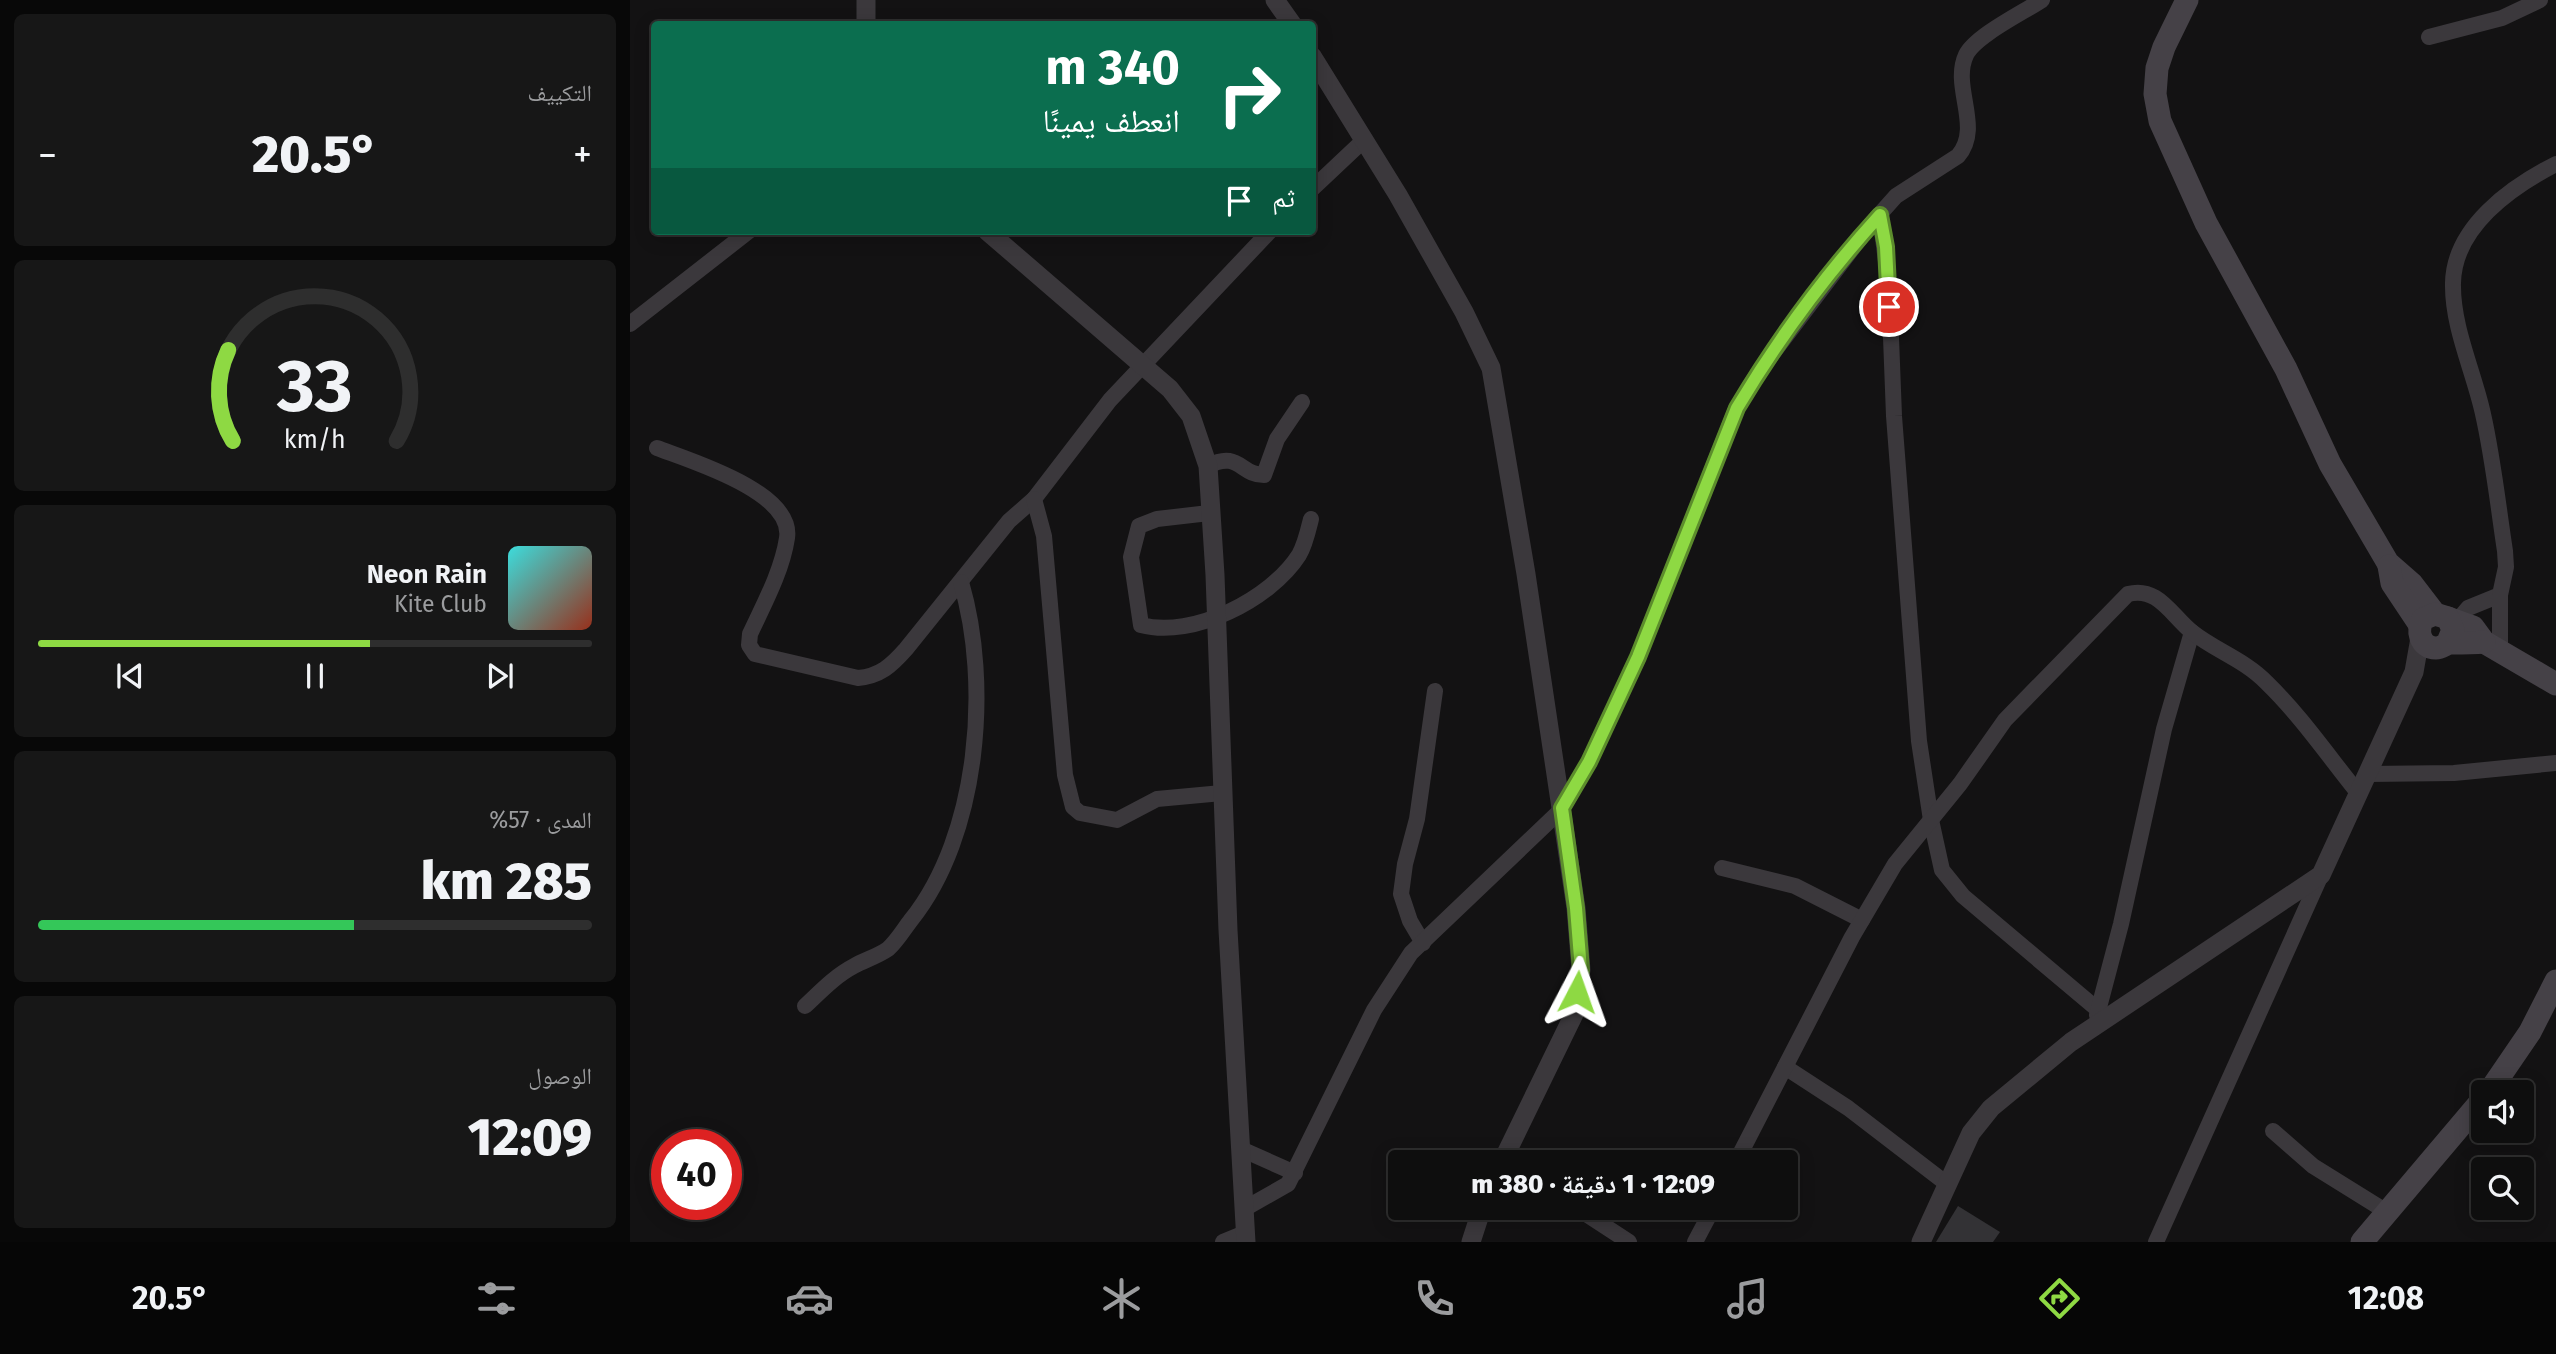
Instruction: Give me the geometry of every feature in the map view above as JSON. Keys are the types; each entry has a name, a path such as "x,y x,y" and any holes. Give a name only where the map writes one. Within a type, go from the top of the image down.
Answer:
{"main road":[{"path":"2188,0 2164,47 2157,68 2155,94 2160,121 2206,223 2286,369 2330,464 2388,563 2412,584 2438,629 2492,647 2556,684"},
{"path":"2497,1080 2530,1032 2556,981"},
{"path":"2362,1242 2471,1113"}],"street":[{"path":"866,0 866,21"},
{"path":"1244,1209 1282,1190 1295,1173 1374,1010 1394,975 1423,943 1562,808 1589,762 1638,657 1737,408 1758,373 1810,302 1896,196 1958,156 1965,147 1968,130 1964,71 1966,55 1984,37 2042,0"},
{"path":"2429,37 2502,18 2540,0"},
{"path":"1278,1 1290,21"},
{"path":"1316,62 1458,300 1491,369 1562,808 1576,908 1581,970 1574,1014 1512,1150"},
{"path":"1316,185 1364,139"},
{"path":"2492,647 2506,567 2505,551 2483,415 2459,323 2453,285 2455,264 2474,229 2495,205 2526,179 2556,164"},
{"path":"1880,215 1888,272 1894,416 1919,741 1942,870 1951,883 2097,1017"},
{"path":"630,324 744,235"},
{"path":"993,235 1170,389 1191,416 1208,466 1245,1238 1223,1242"},
{"path":"657,448 750,487 782,512 788,535 781,560 750,634 749,645 755,654 858,678 875,676 890,667 1009,521 1034,499 1140,365 1266,235"},
{"path":"1208,466 1228,460 1239,461 1256,475 1264,475 1276,439 1302,402"},
{"path":"1034,499 1044,536 1065,775 1073,807 1080,813 1117,820 1157,799 1222,793"},
{"path":"1209,513 1157,519 1142,524 1135,534 1132,556 1141,625 1160,629 1216,617 1256,597 1288,571 1301,552 1311,519"},
{"path":"805,1006 830,981 887,949 922,906 942,872 958,828 976,734 972,634 961,582"},
{"path":"1743,1150 1862,920 1895,864 2005,720 2128,594 2139,591 2152,594 2192,632 2232,654 2267,682 2359,794"},
{"path":"2156,1242 2414,672 2438,629 2468,608 2500,595"},
{"path":"2097,1017 2121,924 2164,729 2192,632"},
{"path":"1423,943 1410,921 1401,894 1405,864 1418,820 1435,691"},
{"path":"2368,774 2454,773 2556,763"},
{"path":"1723,869 1795,886 1862,920"},
{"path":"1921,1242 1971,1133 1991,1108 2097,1017 2321,875"},
{"path":"1785,1067 1847,1108 1947,1184"},
{"path":"2273,1130 2313,1166 2387,1212"},
{"path":"1241,1149 1295,1173"},
{"path":"1471,1242 1478,1220"},
{"path":"1595,1220 1629,1242"},
{"path":"1695,1242 1707,1220"}],"building":[{"path":"1958,1206 2000,1232 1993,1242 1936,1242"}],"route":[{"path":"1577,992 1581,970 1576,908 1562,808 1589,762 1638,657 1710,468 1737,408 1758,373 1817,292 1880,215 1886,247 1889,307"}]}
